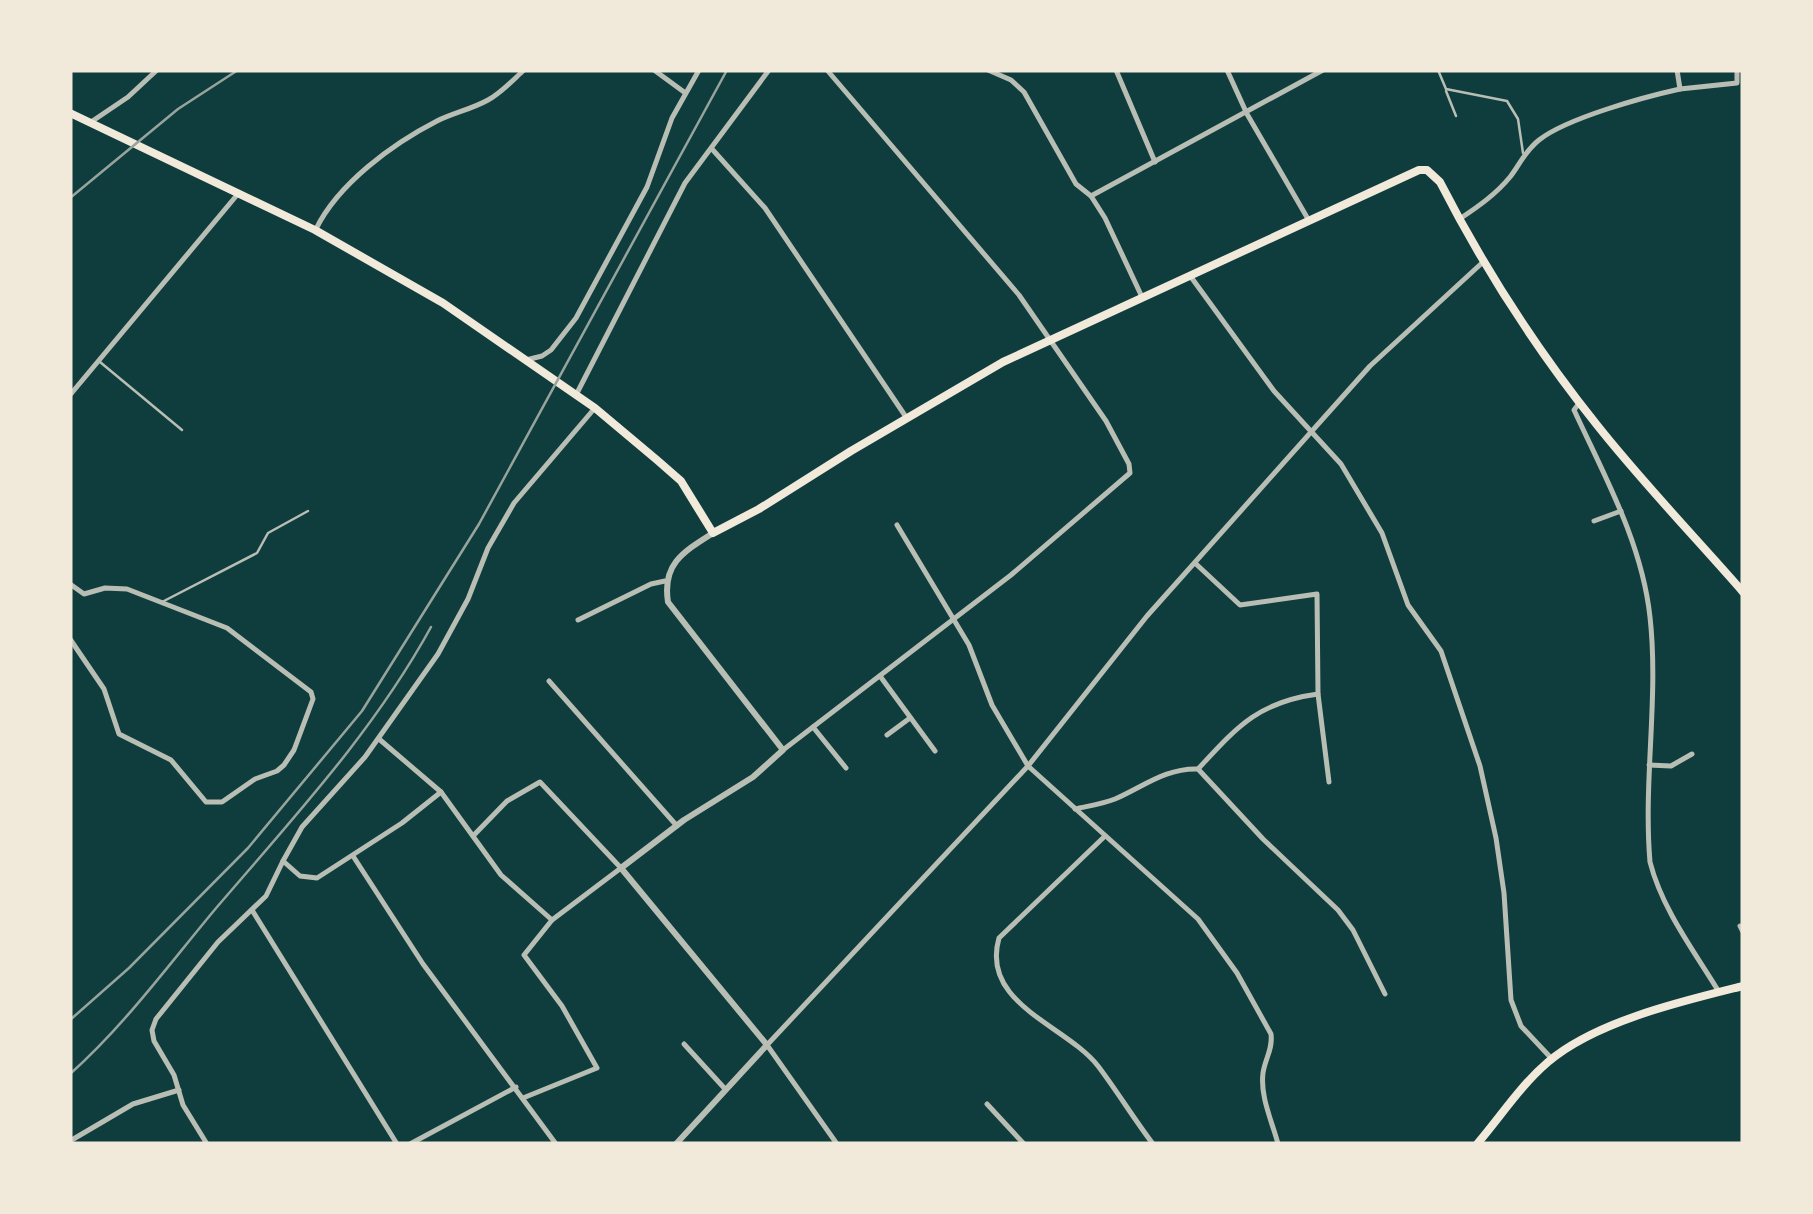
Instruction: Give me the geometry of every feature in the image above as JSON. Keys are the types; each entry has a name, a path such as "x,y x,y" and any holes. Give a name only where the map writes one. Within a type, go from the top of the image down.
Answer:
{"main road":[{"path":"70,114 316,230 443,303 595,408 681,481 713,533 1003,362 1308,219 1419,170 1427,170 1440,182 1526,329 1580,402 1743,592"},
{"path":"1476,1144 1518,1091 1552,1059 1590,1037 1643,1015 1743,986"}],"street":[{"path":"89,124 158,70"},
{"path":"316,230 324,212 350,185 403,142 435,122 490,99 524,70"},
{"path":"654,70 684,92"},
{"path":"524,361 551,350 576,318 648,186 684,92 699,70"},
{"path":"576,395 685,183 769,70"},
{"path":"524,1098 598,1068 562,1006 524,955 552,920 678,826 752,777 954,620 1130,473 1120,447 1000,269 827,70"},
{"path":"988,70 1019,86 1076,184 1091,196 1105,218 1142,297"},
{"path":"1116,70 1154,162"},
{"path":"1227,70 1247,114 1308,219"},
{"path":"1091,196 1323,70"},
{"path":"1677,70 1680,89"},
{"path":"1461,218 1490,198 1524,154 1542,138 1570,124 1680,89 1740,83 1737,70"},
{"path":"711,148 765,208 906,418"},
{"path":"70,395 237,195"},
{"path":"676,1144 1028,766 1147,616 1394,341 1485,260"},
{"path":"1189,274 1274,392 1340,464 1369,508 1390,552 1408,605 1441,651 1484,778 1504,893 1511,1000 1521,1026 1552,1059"},
{"path":"1580,402 1574,410 1621,511 1638,558 1650,620 1648,848 1654,879 1720,992"},
{"path":"207,1144 183,1105 154,1041 152,1030 156,1020 218,942 266,896 302,827 365,757 450,634 488,548 514,503 595,408"},
{"path":"1594,521 1621,511"},
{"path":"897,525 968,644 992,705 1028,766 1198,919 1259,1009 1271,1034 1262,1089 1278,1144"},
{"path":"578,620 664,581 673,564 689,548 713,533"},
{"path":"1195,563 1240,605 1317,594 1318,694 1329,782"},
{"path":"664,581 668,602 676,615 783,750"},
{"path":"70,584 84,594 105,588 128,589 227,628 312,692 313,699 284,765 214,804 200,798 170,760 119,734 104,689 70,639"},
{"path":"880,676 935,752"},
{"path":"548,681 678,826"},
{"path":"1075,809 1115,799 1158,776 1198,769 1254,714 1277,702 1318,694"},
{"path":"886,735 910,718"},
{"path":"813,726 846,768"},
{"path":"378,738 441,792 502,874 552,920"},
{"path":"1649,765 1671,766 1692,754"},
{"path":"1198,769 1263,839 1338,910 1385,994"},
{"path":"473,836 507,801 540,782 621,868 767,1045 837,1144"},
{"path":"283,861 300,876 317,878 441,792"},
{"path":"1106,836 999,938 995,958 998,973 1012,995 1089,1056 1153,1144"},
{"path":"353,856 423,964 556,1144"},
{"path":"252,910 398,1144"},
{"path":"684,1044 726,1090"},
{"path":"410,1144 516,1087"},
{"path":"70,1141 133,1104 178,1090"},
{"path":"987,1104 1024,1144"}],"lane":[{"path":"1438,70 1456,116"},
{"path":"1446,89 1507,102 1518,119 1524,154"},
{"path":"99,362 182,430"},
{"path":"160,603 257,553 268,533 308,512"}],"railway":[{"path":"70,198 178,109 238,70"},
{"path":"70,1020 129,968 248,848 362,711 479,524 727,70"},
{"path":"70,1074 128,1014 332,772 384,702 431,627"}]}
